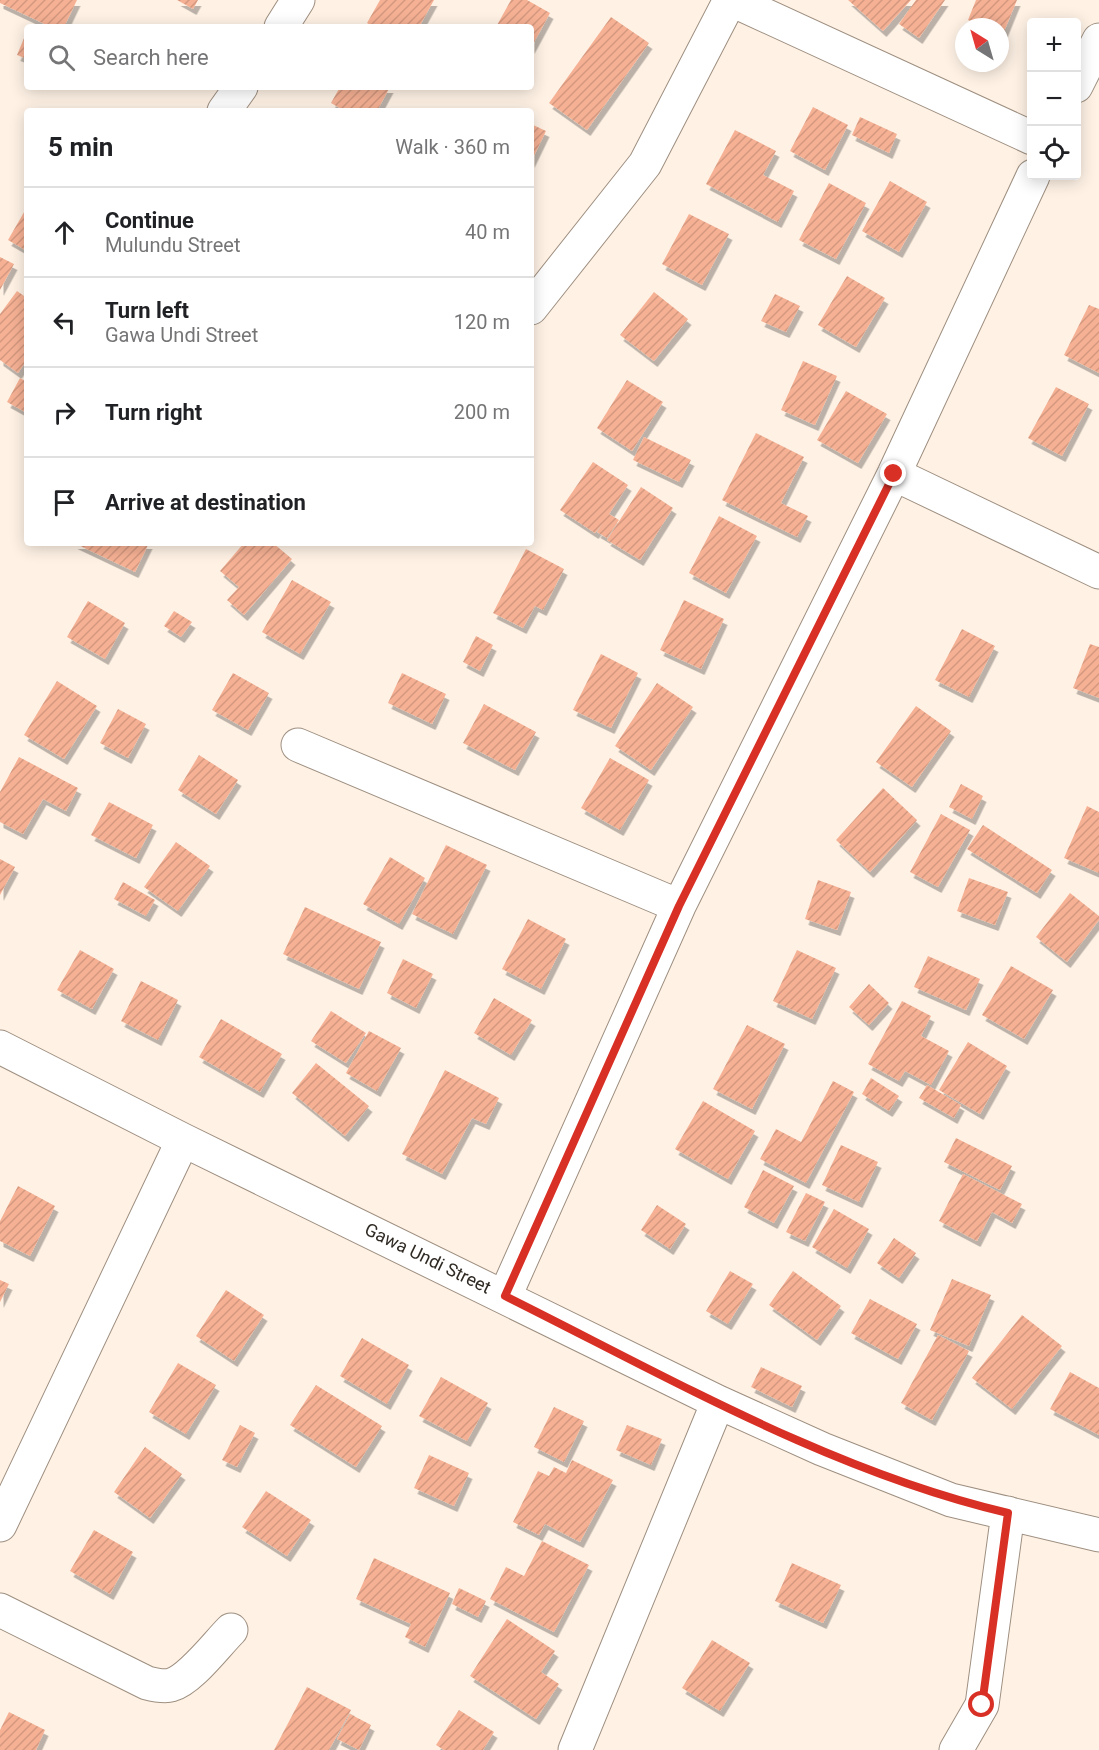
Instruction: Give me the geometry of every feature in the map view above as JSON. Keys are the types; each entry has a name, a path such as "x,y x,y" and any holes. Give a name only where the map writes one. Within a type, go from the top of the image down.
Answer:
{"street":[{"path":"283,24 298,0"},
{"path":"534,304 645,164 731,0 1027,136"},
{"path":"1081,78 1099,40"},
{"path":"226,108 239,90"},
{"path":"505,1296 679,906 894,474 1031,180"},
{"path":"894,474 1099,572"},
{"path":"298,745 679,906"},
{"name":"Gawa Undi Street","path":"0,1047 183,1140 718,1402 822,1449 951,1500 1099,1535"},
{"path":"0,1525 183,1140"},
{"path":"575,1750 718,1402"},
{"path":"956,1750 982,1705 1008,1513"},
{"path":"0,1611 147,1683 159,1686 170,1686 183,1680 231,1630"}],"building":[{"path":"0,0 77,0 65,24 45,24 0,3"},
{"path":"177,0 198,0 193,9"},
{"path":"380,0 434,0 421,24 367,23"},
{"path":"511,0 527,0 550,13 534,42 534,24 498,24"},
{"path":"848,0 911,0 883,31"},
{"path":"916,0 945,0 919,38 899,24"},
{"path":"976,0 1017,0 1009,19 969,18"},
{"path":"611,17 649,43 587,130 549,103"},
{"path":"24,38 24,58 17,55"},
{"path":"338,90 388,90 379,108 340,108 331,103"},
{"path":"813,107 848,125 825,170 790,151"},
{"path":"860,117 897,134 889,153 852,135"},
{"path":"534,125 546,131 534,156"},
{"path":"735,130 776,151 763,175 794,191 778,222 706,184"},
{"path":"890,181 927,202 899,252 862,231"},
{"path":"829,183 866,203 836,259 799,240"},
{"path":"24,212 24,249 8,240"},
{"path":"689,214 729,234 702,285 662,264"},
{"path":"0,257 14,264 0,290"},
{"path":"847,276 885,298 856,347 818,325"},
{"path":"17,291 24,296 24,364 18,373 0,360 0,314"},
{"path":"654,292 688,319 654,361 620,335"},
{"path":"775,294 800,306 786,332 761,321"},
{"path":"1089,305 1099,309 1099,373 1064,355"},
{"path":"803,361 837,376 815,425 781,410"},
{"path":"20,378 24,380 24,411 7,402"},
{"path":"627,380 663,402 632,451 597,428"},
{"path":"1056,387 1089,404 1062,456 1028,438"},
{"path":"846,391 887,414 858,463 817,440"},
{"path":"756,433 804,457 781,503 808,516 797,537 722,500"},
{"path":"644,437 691,460 679,482 633,460"},
{"path":"593,462 628,485 609,514 619,520 607,538 597,532 603,523 595,533 560,510"},
{"path":"641,487 673,508 640,560 607,540"},
{"path":"719,516 757,536 726,593 689,573"},
{"path":"80,546 148,546 135,572"},
{"path":"241,546 277,546 292,559 244,615 227,600 239,587 220,571"},
{"path":"526,549 564,569 543,610 535,606 523,628 493,613"},
{"path":"292,580 331,602 300,654 262,632"},
{"path":"684,600 724,619 701,669 660,650"},
{"path":"88,601 125,623 105,659 67,637"},
{"path":"174,611 192,622 181,637 164,626"},
{"path":"962,629 995,646 969,697 935,680"},
{"path":"476,636 493,645 480,671 463,662"},
{"path":"1090,644 1099,647 1099,698 1073,688"},
{"path":"601,654 638,673 611,728 573,710"},
{"path":"233,673 269,693 248,730 212,710"},
{"path":"402,673 446,694 432,724 388,703"},
{"path":"57,681 97,706 64,759 24,735"},
{"path":"657,683 693,707 651,770 615,746"},
{"path":"484,704 536,732 515,770 463,743"},
{"path":"916,706 951,731 912,787 876,762"},
{"path":"118,709 146,724 128,758 100,743"},
{"path":"199,755 238,780 216,814 178,790"},
{"path":"19,757 78,788 66,811 43,799 23,834 0,822 0,792"},
{"path":"610,758 649,780 620,830 581,808"},
{"path":"961,784 983,796 972,819 949,807"},
{"path":"883,788 917,820 870,872 836,840"},
{"path":"109,802 153,825 136,858 91,835"},
{"path":"1087,806 1099,812 1099,873 1064,858"},
{"path":"941,814 970,830 938,887 910,872"},
{"path":"983,825 1052,870 1037,893 967,849"},
{"path":"176,842 210,866 178,911 144,887"},
{"path":"446,845 487,865 453,934 412,914"},
{"path":"390,857 425,878 399,924 363,904"},
{"path":"0,859 15,867 0,895"},
{"path":"969,878 1008,892 995,925 957,911"},
{"path":"818,880 851,892 837,930 805,919"},
{"path":"123,882 155,900 146,916 114,899"},
{"path":"1070,893 1099,916 1099,920 1067,962 1036,937"},
{"path":"305,907 381,942 359,989 283,954"},
{"path":"528,919 566,939 541,989 502,969"},
{"path":"80,950 114,969 92,1009 57,990"},
{"path":"797,950 836,968 812,1019 773,1001"},
{"path":"928,956 980,979 966,1010 914,987"},
{"path":"403,959 433,974 416,1008 387,993"},
{"path":"1011,966 1053,990 1024,1039 982,1015"},
{"path":"141,981 178,1000 158,1040 121,1021"},
{"path":"869,984 889,1003 869,1025 849,1007"},
{"path":"494,998 532,1020 511,1055 474,1033"},
{"path":"902,1001 931,1016 921,1036 949,1051 931,1085 905,1071 899,1081 868,1064"},
{"path":"331,1011 366,1033 346,1063 311,1041"},
{"path":"221,1019 282,1054 260,1092 199,1057"},
{"path":"747,1025 785,1044 752,1109 713,1089"},
{"path":"369,1031 401,1048 377,1091 346,1073"},
{"path":"968,1042 1007,1066 980,1114 939,1090"},
{"path":"316,1063 369,1106 345,1136 292,1093"},
{"path":"445,1070 499,1098 486,1124 472,1118 442,1174 402,1154"},
{"path":"871,1078 899,1096 889,1111 862,1094"},
{"path":"833,1081 854,1092 806,1183 760,1159 776,1129 801,1142"},
{"path":"927,1085 961,1105 954,1118 919,1098"},
{"path":"703,1101 755,1131 728,1179 675,1149"},
{"path":"956,1138 1012,1166 1000,1190 944,1162"},
{"path":"841,1145 878,1162 859,1202 822,1185"},
{"path":"763,1170 794,1186 774,1223 744,1207"},
{"path":"963,1174 1022,1204 1012,1223 992,1212 977,1241 939,1221"},
{"path":"18,1186 55,1206 30,1256 0,1241 0,1221"},
{"path":"806,1193 825,1202 805,1241 786,1232"},
{"path":"657,1205 686,1224 670,1249 641,1230"},
{"path":"834,1209 869,1229 847,1268 812,1247"},
{"path":"894,1238 916,1253 899,1278 877,1263"},
{"path":"730,1271 753,1284 728,1324 706,1311"},
{"path":"793,1271 841,1306 817,1340 769,1305"},
{"path":"952,1279 991,1295 969,1346 930,1330"},
{"path":"0,1280 9,1284 0,1302"},
{"path":"226,1290 264,1315 234,1361 196,1336"},
{"path":"870,1299 917,1324 898,1359 851,1333"},
{"path":"1022,1315 1062,1346 1012,1409 972,1378"},
{"path":"938,1335 969,1351 932,1420 901,1403"},
{"path":"362,1338 409,1365 387,1404 340,1376"},
{"path":"178,1363 216,1385 186,1434 149,1412"},
{"path":"761,1367 802,1386 792,1407 751,1387"},
{"path":"1070,1372 1099,1388 1099,1435 1050,1409"},
{"path":"441,1377 488,1403 467,1441 419,1416"},
{"path":"316,1385 382,1426 356,1467 290,1425"},
{"path":"554,1407 584,1421 564,1462 534,1447"},
{"path":"240,1425 255,1433 237,1467 222,1460"},
{"path":"627,1425 662,1439 651,1465 616,1450"},
{"path":"145,1447 182,1474 150,1518 114,1492"},
{"path":"429,1455 469,1473 454,1506 414,1488"},
{"path":"572,1460 613,1480 580,1542 545,1524 539,1535 513,1522 538,1471 549,1476 554,1467 566,1473"},
{"path":"266,1491 311,1520 287,1556 242,1527"},
{"path":"94,1530 133,1552 110,1594 70,1571"},
{"path":"542,1541 589,1565 554,1632 490,1599 506,1567 524,1576"},
{"path":"374,1558 450,1593 425,1647 405,1637 411,1624 356,1599"},
{"path":"792,1563 841,1585 823,1623 775,1601"},
{"path":"459,1588 486,1601 478,1617 452,1604"},
{"path":"507,1619 555,1651 541,1672 559,1684 536,1719 470,1676"},
{"path":"712,1640 750,1663 720,1711 682,1688"},
{"path":"307,1687 351,1710 329,1750 274,1750"},
{"path":"459,1710 494,1732 483,1750 444,1750 436,1745"},
{"path":"9,1712 45,1730 36,1750 0,1750 0,1730"},
{"path":"350,1714 371,1725 359,1750 337,1739"}],"route":[{"path":"894,474 679,906 505,1296 718,1402 822,1449 951,1500 1008,1513 982,1705"}]}
